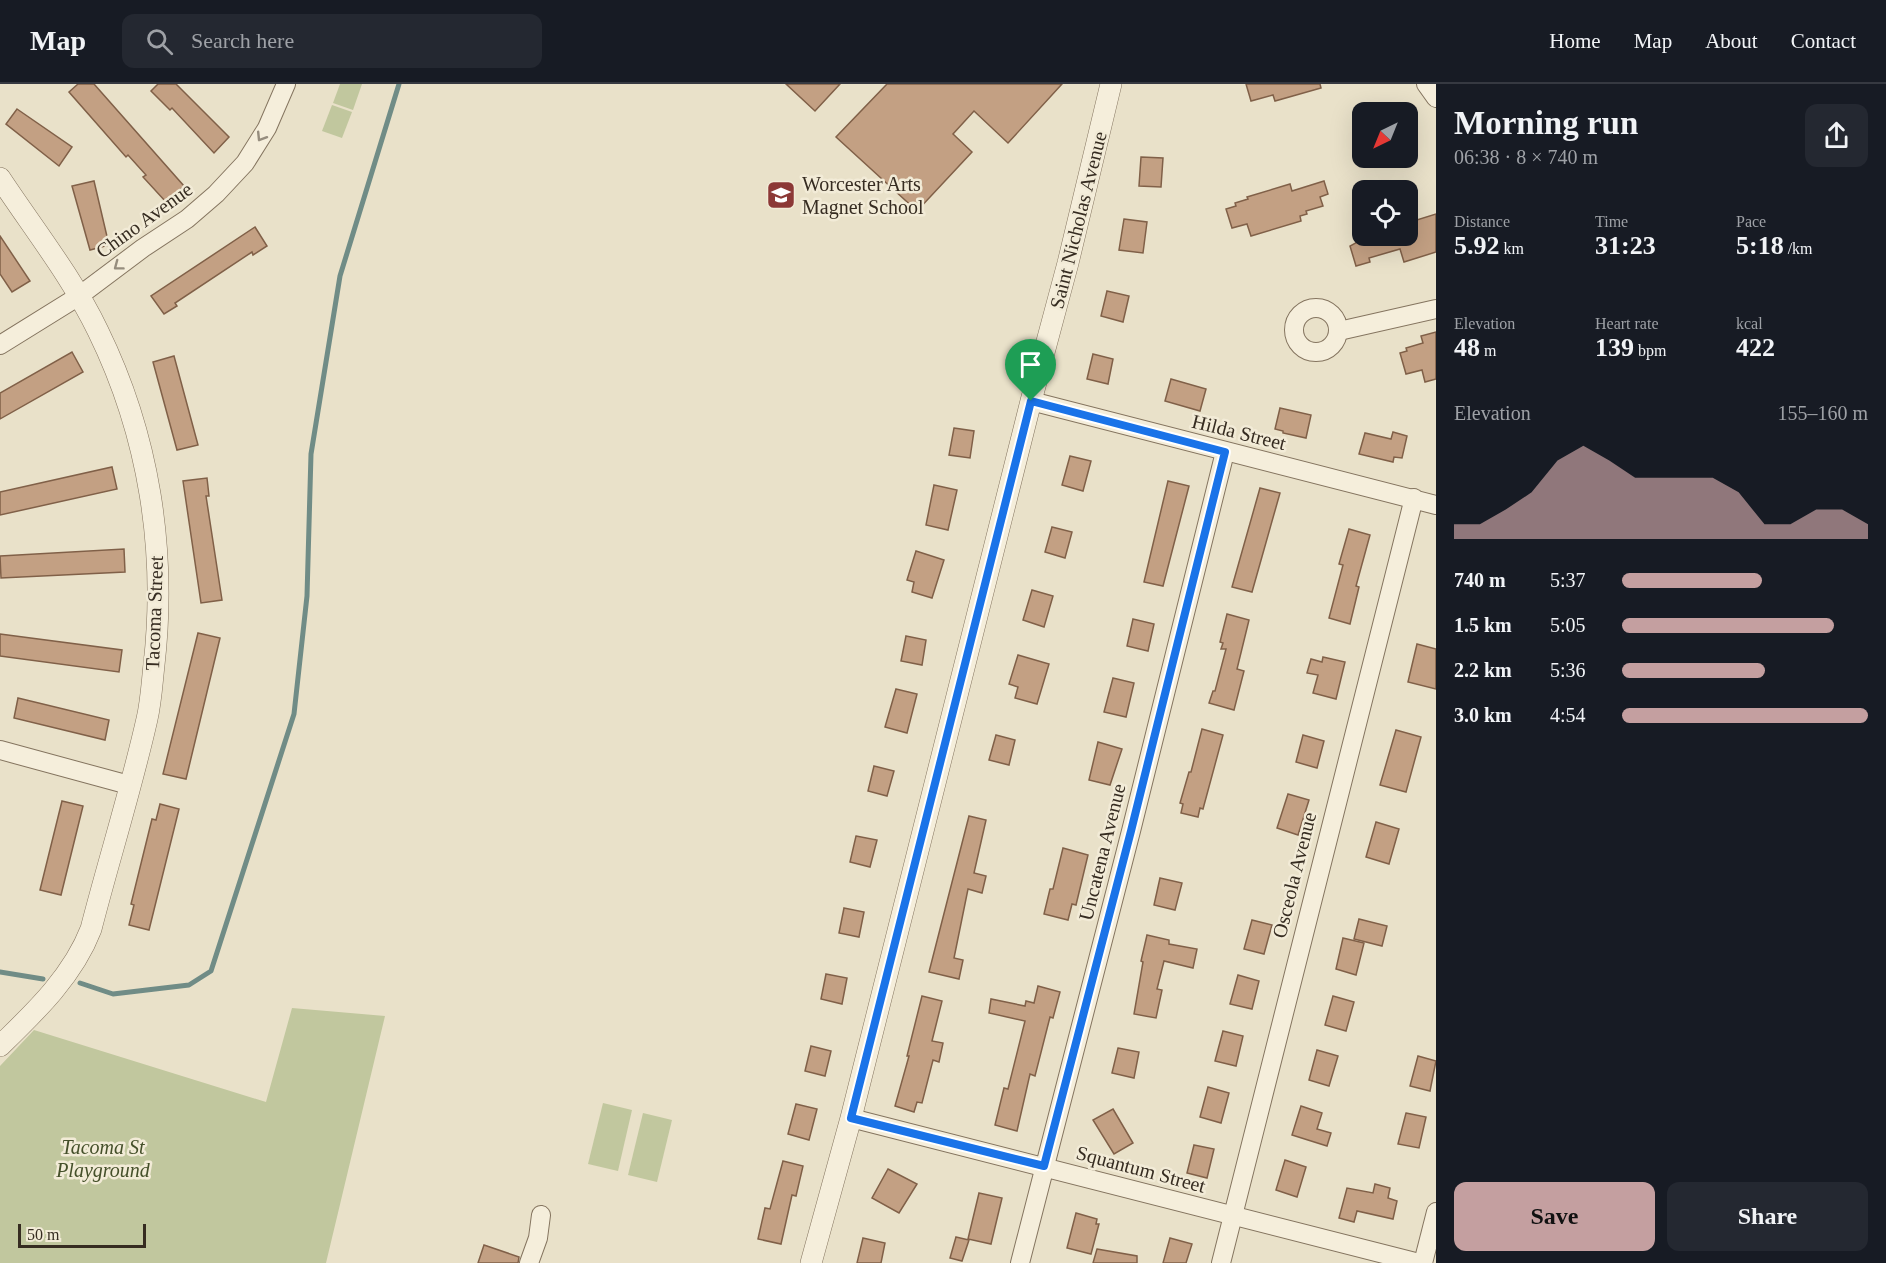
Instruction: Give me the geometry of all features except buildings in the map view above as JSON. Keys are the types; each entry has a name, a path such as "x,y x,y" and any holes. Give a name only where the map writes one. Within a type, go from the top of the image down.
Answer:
{"street":[{"name":"Chino Avenue","path":"0,345 79,296 143,248 187,219 216,194 245,163 267,128 286,84"},
{"name":"Saint Nicholas Avenue","path":"811,1263 851,1118 1031,401 1068,263 1111,84"},
{"path":"1426,84 1436,98"},
{"name":"Tacoma Street","path":"0,178 79,296 113,363 139,435 152,503 158,557 158,623 147,718 86,942 54,989 0,1046"},
{"path":"1339,331 1436,309"},
{"name":"Hilda Street","path":"1031,401 1436,505"},
{"name":"Uncatena Avenue","path":"1020,1263 1225,452"},
{"name":"Osceola Avenue","path":"1221,1263 1414,498"},
{"path":"0,750 129,785"},
{"name":"Squantum Street","path":"851,1118 1421,1263"},
{"path":"1421,1263 1436,1212"},
{"path":"529,1263 538,1238 541,1215"}],"green space":[{"path":"340,84 362,84 353,110 333,103"},
{"path":"332,105 352,112 342,138 322,131"},
{"name":"Tacoma St Playground","path":"292,1008 385,1016 326,1263 0,1263 0,1066 34,1030 266,1102"},
{"path":"603,1103 632,1110 618,1171 588,1164"},
{"path":"643,1113 672,1120 657,1182 628,1175"}],"waterway":[{"path":"80,983 113,994 189,985 211,971 294,714 307,596 311,454 340,276 399,84"},
{"path":"0,972 43,979"}],"place":[{"name":"Worcester Arts Magnet School","path":"781,195"}],"route":[{"path":"1031,401 1225,452 1131,831 1044,1166 919,1137 851,1118 1031,401"}]}
